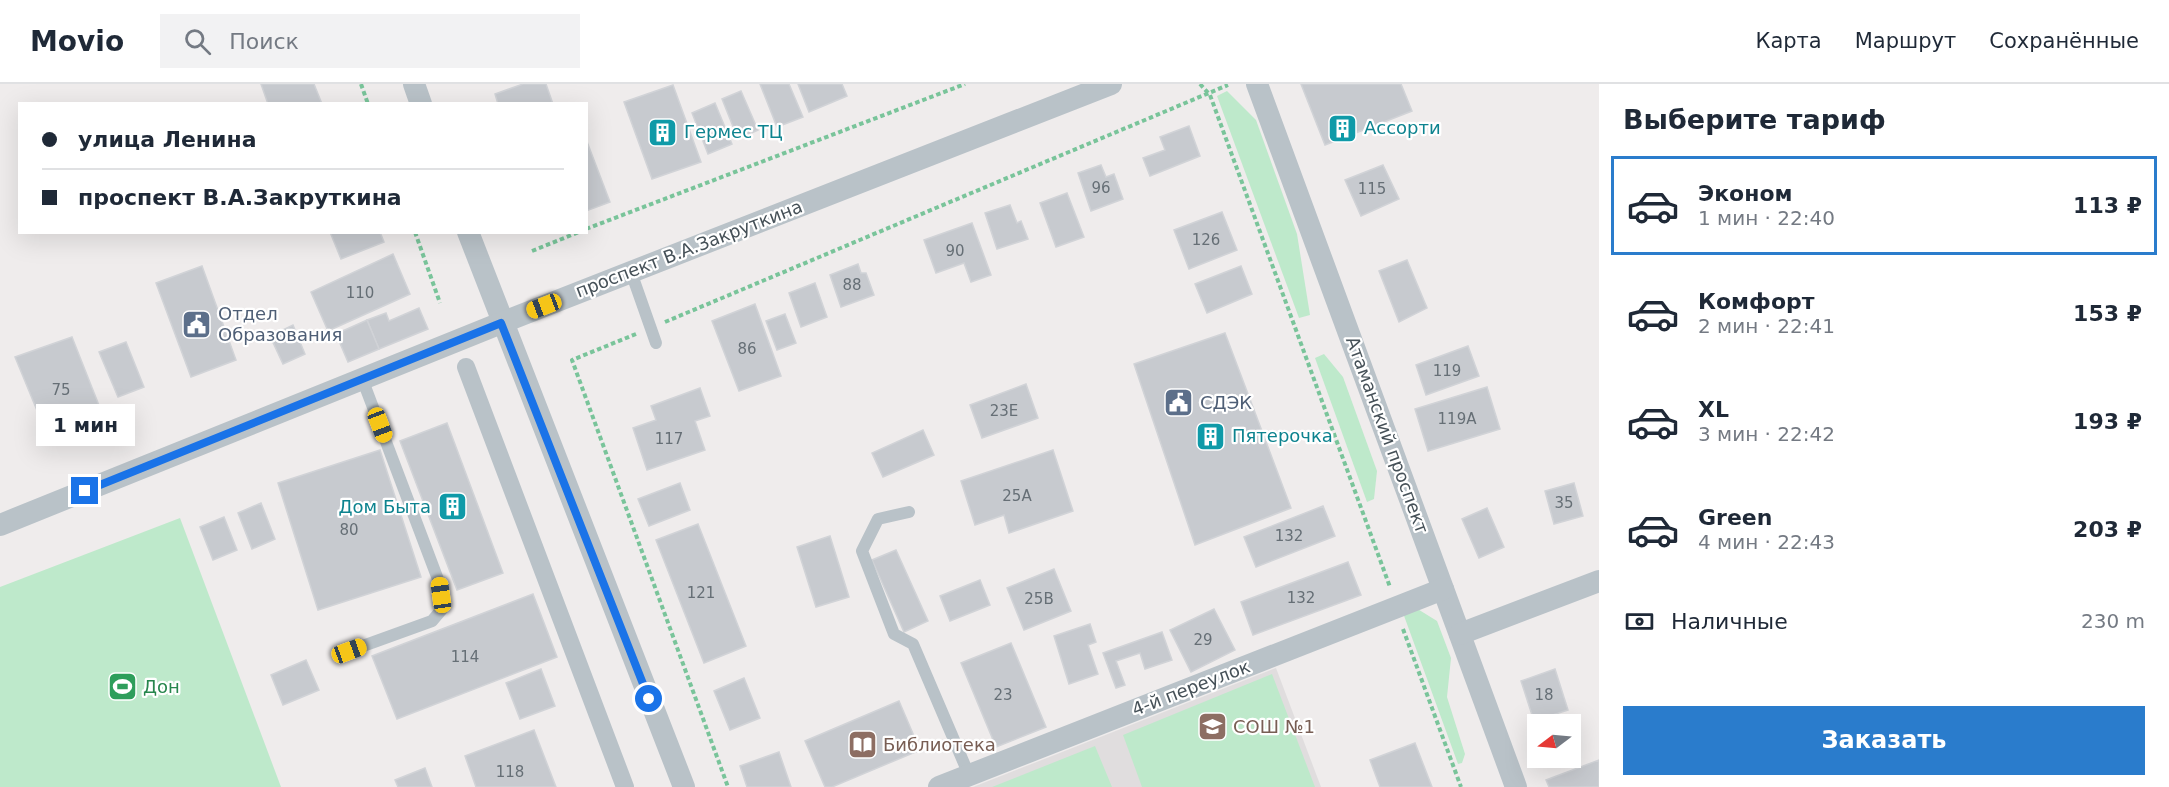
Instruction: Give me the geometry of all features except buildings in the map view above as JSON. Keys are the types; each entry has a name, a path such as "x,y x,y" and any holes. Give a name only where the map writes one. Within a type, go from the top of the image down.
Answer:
{"street":[{"path":"414,84 420,102"},
{"name":"проспект В.А.Закруткина","path":"0,525 363,381 501,323 1111,84"},
{"name":"Атаманский проспект","path":"1257,84 1516,787"},
{"path":"469,234 501,323 684,787"},
{"path":"466,367 625,787"},
{"path":"1460,634 1599,581"},
{"name":"4-й переулок","path":"939,787 1443,589"}],"lane":[{"path":"631,272 656,343"},
{"path":"349,651 432,621 443,608 439,582 363,381"},
{"path":"909,512 878,519 862,551 894,634 913,644 969,776"}],"path":[{"path":"361,84 367,102"},
{"path":"588,229 965,84"},
{"path":"1200,84 1210,95 1461,787"},
{"path":"728,787 572,360 1210,95 1228,85"},
{"path":"416,234 440,303"},
{"path":"532,251 574,234"}],"shaded area":[{"name":"СОШ №1","path":"1276,668 1321,787 973,787"}],"green space":[{"path":"1227,91 1256,120 1297,234 1310,315 1299,318 1217,96"},
{"path":"1324,354 1343,377 1377,471 1374,499 1367,502 1315,358"},
{"name":"Дон","path":"180,518 281,787 0,787 0,587"},
{"path":"1416,608 1437,621 1451,658 1447,697 1465,754 1462,763 1458,764 1403,613"},
{"name":"СОШ №1","path":"1272,674 1315,787 1142,787 1123,735"},
{"path":"1095,746 1112,787 992,787"}],"place":[{"name":"Ассорти","path":"1343,128"},
{"name":"Гермес ТЦ","path":"663,132"},
{"name":"Отдел Образования","path":"197,324"},
{"name":"СДЭК","path":"1179,403"},
{"name":"Пятeрочка","path":"1211,436"},
{"name":"Дом Быта","path":"452,507"},
{"name":"Дон","path":"122,687"},
{"name":"СОШ №1","path":"1212,727"},
{"name":"Библиотека","path":"862,745"}],"route":[{"path":"85,491 363,381 501,323 649,699"}]}
